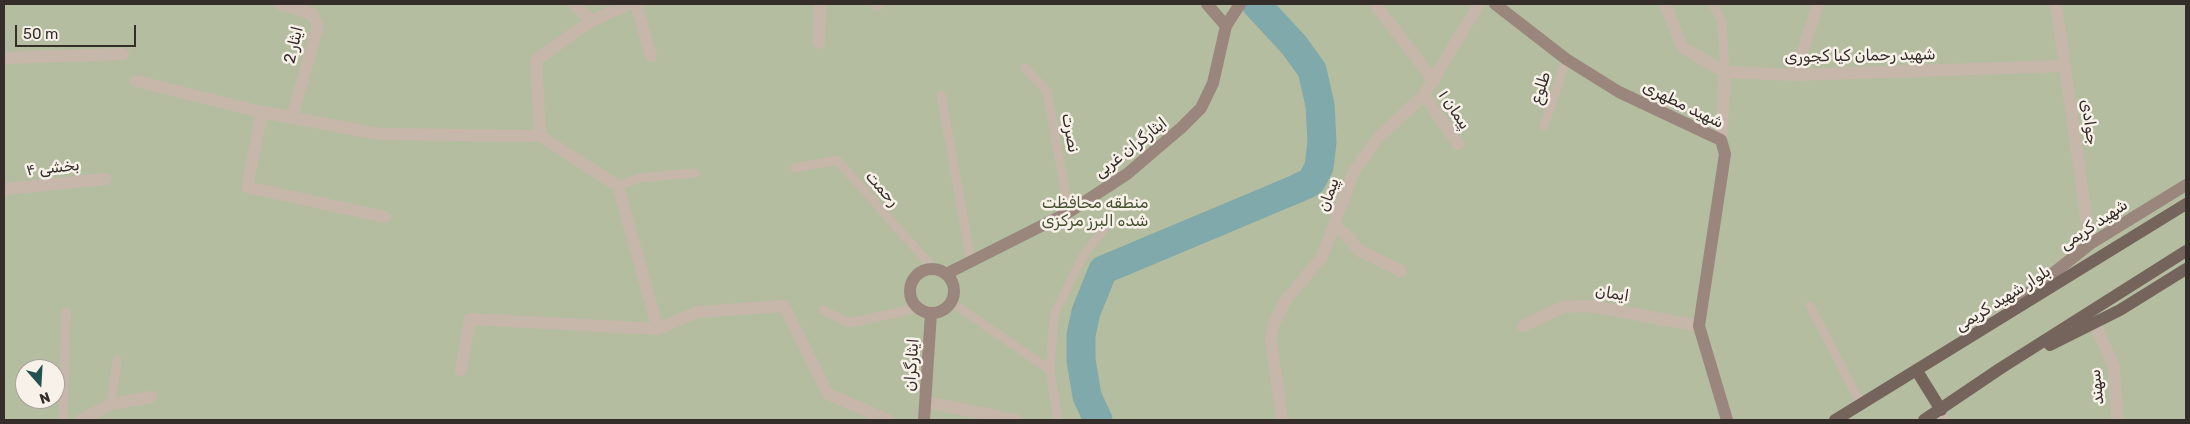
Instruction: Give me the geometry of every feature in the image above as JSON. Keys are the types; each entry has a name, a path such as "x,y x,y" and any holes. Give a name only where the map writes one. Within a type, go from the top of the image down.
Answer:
{"main road":[{"name":"بلوار شهید کریمی","path":"1835,420 2186,204"},
{"path":"1924,420 1942,415 2001,368 2186,251"},
{"path":"2001,368 2095,324 2186,269"},
{"path":"1917,371 1942,415"}],"street":[{"name":"ایثار 2","path":"280,4 312,14 318,26 292,117"},
{"path":"574,4 591,21"},
{"path":"540,136 536,60 591,21 630,4"},
{"path":"636,4 651,56"},
{"path":"819,43 820,4"},
{"path":"1207,4 1228,22 1240,4"},
{"path":"1374,4 1434,81"},
{"name":"پیمان","path":"1282,420 1271,340 1274,322 1285,301 1322,257 1336,225 1354,171 1379,137 1424,95 1479,4"},
{"name":"شهید مطهری","path":"1495,4 1566,59 1619,92 1721,140 1725,154 1699,326 1726,420"},
{"path":"1665,4 1682,47 1725,72 1721,140"},
{"path":"1795,74 1818,4"},
{"name":"جوادی","path":"2056,4 2090,244"},
{"name":"ایثارگران غربی","path":"946,274 1069,212 1127,174 1182,128 1201,108 1214,83 1228,22"},
{"path":"4,58 123,54"},
{"name":"شهید رحمان کیا کجوری","path":"1725,72 1795,74 2064,66"},
{"path":"136,81 262,112 379,134 540,136 618,186 658,329"},
{"name":"پیمان ۱","path":"1424,95 1458,144"},
{"path":"262,112 247,187 385,218"},
{"name":"بخشی ۴","path":"4,189 106,179"},
{"name":"شهید کریمی","path":"1977,334 2090,244 2186,185"},
{"path":"1336,225 1360,251 1401,271"},
{"path":"934,269 946,274 954,288 951,302 946,308 931,313 918,308 910,296 912,282 924,271 934,269"},
{"path":"461,370 470,319 658,329 697,312 784,306 828,394 888,420"},
{"name":"ایمان","path":"1523,326 1564,306 1591,306 1699,326"},
{"name":"ایثارگران","path":"924,420 931,313"},
{"name":"سهند","path":"2095,324 2114,367 2116,420"},
{"path":"81,420 111,404 151,397"},
{"path":"926,402 1016,420"}],"lane":[{"path":"1713,4 1722,22 1725,72"},
{"name":"طلوع","path":"1544,126 1566,59"},
{"name":"نصرت","path":"1025,68 1047,92 1069,212"},
{"path":"941,95 971,261"},
{"name":"رحمت","path":"795,168 837,160 934,269"},
{"path":"618,186 639,178 695,173"},
{"path":"1058,420 1050,370 1054,315 1084,254 1106,228"},
{"path":"951,302 1050,370"},
{"path":"1810,306 1861,404"},
{"path":"823,310 849,323 918,308"},
{"path":"63,420 66,312"},
{"path":"111,404 117,360"}],"green space":[{"name":"منطقه محافظت شده البرز مرکزی","path":"4,4 2186,4 2186,420 4,420"}],"waterway":[{"path":"1098,420 1087,396 1081,360 1081,335 1086,312 1103,270 1311,182 1319,167 1322,142 1320,105 1312,70 1294,45 1256,4"}]}
